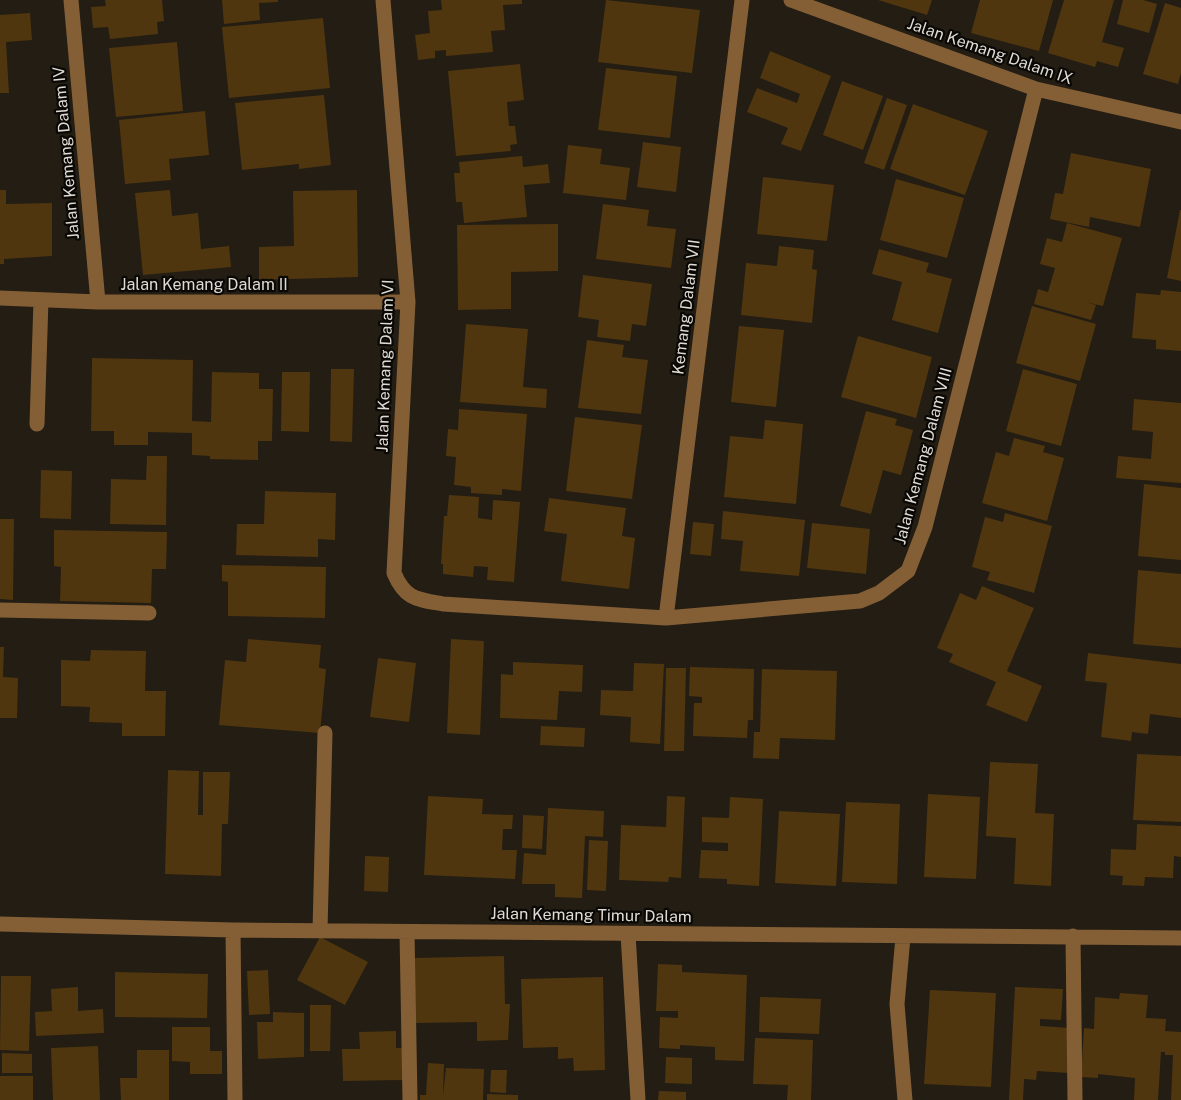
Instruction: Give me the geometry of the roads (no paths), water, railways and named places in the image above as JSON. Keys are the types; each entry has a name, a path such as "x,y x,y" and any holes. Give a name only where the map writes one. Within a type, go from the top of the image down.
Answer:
{"street":[{"name":"Jalan Kemang Dalam IV","path":"71,0 98,302"},
{"name":"Jalan Kemang Dalam VI","path":"383,0 408,302 394,573 400,588"},
{"name":"Kemang Dalam VII","path":"666,618 742,0"},
{"name":"Jalan Kemang Dalam IX","path":"791,0 1036,89 1181,122"},
{"name":"Jalan Kemang Dalam VIII","path":"400,588 414,598 443,604 666,618 860,601 879,593 908,571 925,527 1036,89"},
{"name":"Jalan Kemang Dalam II","path":"0,298 98,302 408,302"},
{"path":"37,424 40,300"},
{"path":"0,610 149,613"},
{"path":"320,930 325,732"},
{"name":"Jalan Kemang Timur Dalam","path":"0,924 233,930 1181,938"},
{"path":"233,930 235,1100"},
{"path":"407,932 410,1100"},
{"path":"628,934 638,1100"},
{"path":"1073,936 1075,1100"},
{"path":"903,937 897,1004 905,1100"}]}
